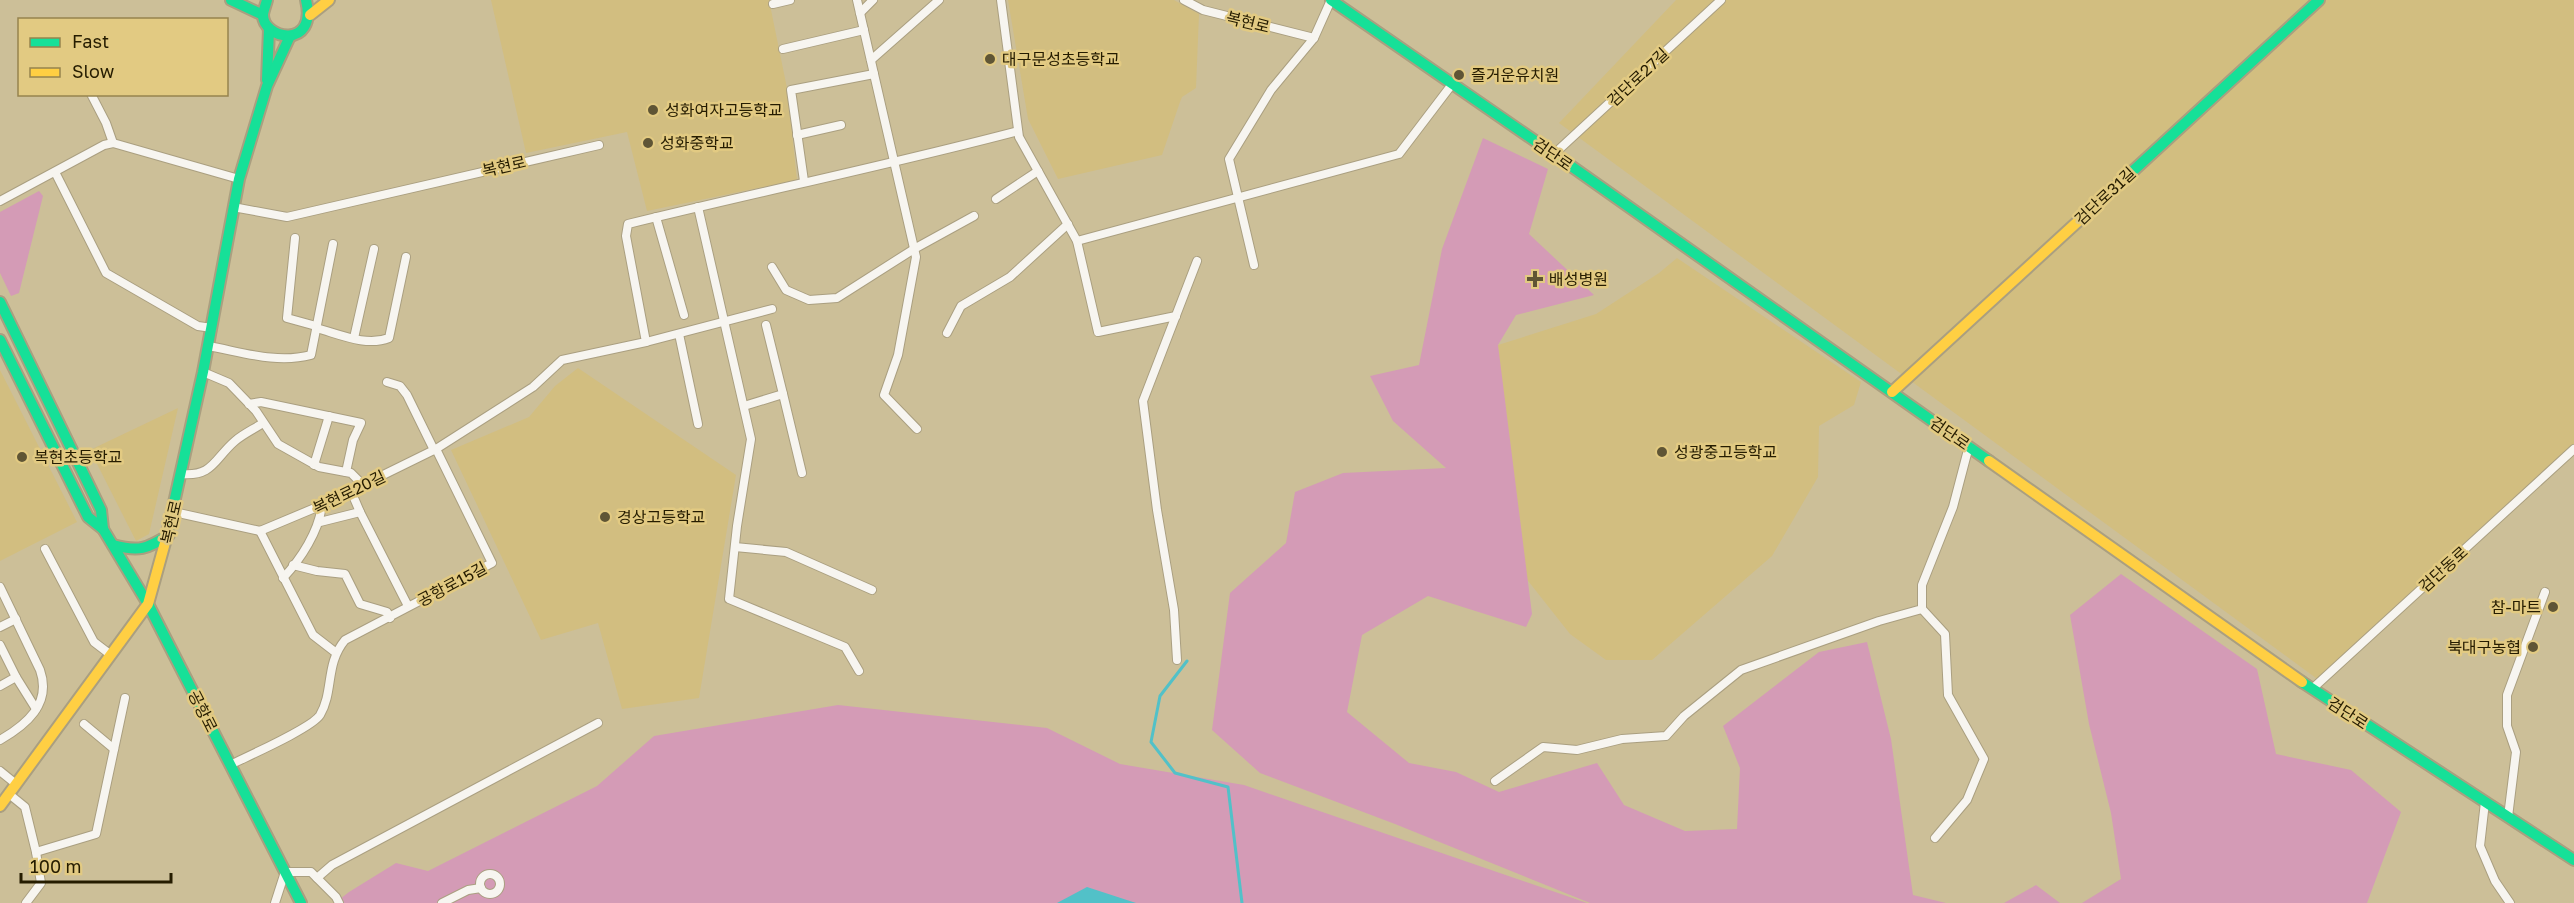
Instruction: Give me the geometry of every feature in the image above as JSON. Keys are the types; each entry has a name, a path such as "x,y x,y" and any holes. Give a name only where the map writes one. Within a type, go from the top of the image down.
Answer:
{"main road":[{"path":"231,0 263,15"},
{"path":"267,0 263,15 269,29 267,86"},
{"path":"306,0 310,15"},
{"path":"269,29 282,36 290,36 303,29 310,15 329,0"},
{"name":"검단로","path":"1331,0 1453,83 2312,689 2574,860"},
{"name":"검단로31길","path":"1892,392 2319,0"},
{"path":"267,86 290,36"},
{"name":"복현로","path":"0,806 148,604 174,512 212,328 239,179 267,86"},
{"name":"공항로","path":"0,302 101,510 103,529"},
{"name":"공항로","path":"0,340 88,517 103,529 148,604 299,900"},
{"path":"113,545 133,551 145,549 169,535"}],"street":[{"path":"773,4 790,0"},
{"path":"857,0 916,258 898,355 884,395 918,429"},
{"path":"860,13 873,0"},
{"path":"871,60 939,0"},
{"path":"1000,0 1019,137 1077,241 1098,332 1176,316"},
{"name":"복현로","path":"1184,0 1203,10 1314,38"},
{"name":"검단로","path":"1254,265 1229,159 1271,90 1314,38 1331,0"},
{"name":"검단로27길","path":"1554,154 1721,0"},
{"path":"783,49 864,30"},
{"path":"804,181 791,90 874,74"},
{"path":"1077,241 1399,154 1453,83"},
{"path":"92,96 113,143"},
{"path":"798,135 841,125"},
{"path":"646,342 626,236 628,224 804,181 894,163 1018,131"},
{"path":"0,201 113,143 239,179"},
{"name":"복현로","path":"233,207 287,217 599,145"},
{"path":"996,199 1038,171"},
{"path":"55,172 106,273 198,326 212,328"},
{"path":"698,207 751,439 729,599 845,647 859,671"},
{"path":"772,267 786,290 809,300 837,298 914,249 974,216"},
{"path":"656,218 684,315"},
{"path":"947,333 961,306 1010,277 1068,224"},
{"path":"295,238 287,318 354,338 378,342 389,338 406,257"},
{"path":"208,346 291,360 311,355 333,244"},
{"path":"354,338 374,249"},
{"path":"1177,660 1174,610 1157,510 1143,401 1197,261"},
{"name":"복현로20길","path":"260,531 322,506 435,449 533,387 562,360 679,334 772,309"},
{"path":"766,325 802,473"},
{"path":"679,334 698,424"},
{"path":"203,372 229,383 249,404 278,444 314,465 351,473 363,485"},
{"path":"387,382 400,386 407,395 435,449"},
{"path":"744,406 783,394"},
{"path":"249,404 261,402 361,423 353,440 346,472"},
{"path":"314,465 329,416"},
{"path":"181,474 196,475 213,467 220,455 237,439 263,423"},
{"path":"1935,837 1968,800 1984,759 1948,695 1945,634 1922,609 1922,585 1953,507 1969,446"},
{"name":"공항로15길","path":"335,652 345,640 492,563 435,449"},
{"name":"검단동로","path":"2312,689 2574,449"},
{"path":"351,491 408,606"},
{"path":"284,580 320,522 322,506"},
{"path":"174,512 260,531 313,635 335,652 323,709 314,723 230,765"},
{"path":"320,522 360,512"},
{"path":"735,547 786,552 872,590"},
{"path":"45,549 94,642 111,655"},
{"path":"293,565 317,571 345,574 360,604 387,612 390,618"},
{"path":"0,587 42,675 42,696 36,709 20,729 0,740"},
{"path":"2508,817 2516,752 2507,726 2507,695 2545,592"},
{"path":"1495,781 1543,747 1577,750 1622,739 1666,736 1684,716 1741,670 1879,621 1922,609"},
{"path":"0,627 16,619"},
{"path":"0,645 36,709"},
{"path":"0,686 16,677"},
{"path":"36,852 96,834 125,698"},
{"path":"317,878 332,865 598,723"},
{"path":"84,724 114,749"},
{"path":"0,771 16,784"},
{"path":"9,794 25,807 41,883 26,903"},
{"path":"2485,802 2480,846 2495,880 2510,903"},
{"path":"275,903 285,872 311,872 339,903"},
{"path":"442,903 468,890 481,888"}],"shaded area":[{"name":"성화여자고등학교","path":"491,0 769,0 787,88 797,180 647,211 627,132 526,153"},
{"name":"대구문성초등학교","path":"1008,0 1174,0 1199,14 1196,88 1182,97 1162,155 1058,179 1028,119"},
{"path":"1676,0 2574,0 2574,449 2320,681 1559,123"},
{"path":"1483,138 1548,169 1529,234 1594,295 1516,315 1498,345 1532,614 1526,627 1428,596 1362,635 1347,712 1409,763 1456,772 1499,792 1597,763 1624,805 1685,831 1737,829 1740,768 1723,726 1819,652 1867,642 1891,739 1913,895 1946,903 1590,903 1395,824 1260,773 1212,730 1230,593 1286,543 1295,492 1343,473 1446,468 1393,421 1370,376 1419,365 1442,249"},
{"path":"39,191 43,196 19,293 11,296 0,273 0,212"},
{"name":"성광중고등학교","path":"1677,258 1861,382 1854,405 1819,426 1818,477 1772,556 1652,660 1606,660 1570,634 1514,563 1498,345 1596,314 1659,273"},
{"name":"경상고등학교","path":"578,368 736,475 699,698 622,709 598,623 541,640 451,450 529,417 555,386"},
{"name":"복현초등학교","path":"0,370 77,522 0,561"},
{"path":"178,408 149,534 136,541 90,450"},
{"path":"2121,574 2257,669 2276,754 2351,770 2401,812 2367,903 2082,903 2121,879 2111,813 2089,724 2070,615"},
{"path":"838,705 1047,728 1120,764 1244,785 1587,903 335,903 396,863 428,871 597,786 654,736"},
{"path":"2036,885 2060,903 2004,903"}],"water":[{"path":"1087,887 1136,903 1057,903"}],"waterway":[{"path":"1187,661 1160,696 1151,742 1175,773 1228,787 1242,903"}],"traffic: fast":[{"path":"231,0 263,15"},
{"path":"267,0 263,14 265,23 271,30 289,36 304,27 308,16 306,0"},
{"path":"1331,0 1554,154 1989,461"},
{"path":"2122,181 2319,0"},
{"path":"267,80 269,29"},
{"path":"166,539 203,372 239,179 267,86 290,36"},
{"path":"0,302 101,510 103,529"},
{"path":"0,340 88,517 103,529 148,604 301,903"},
{"path":"113,545 142,548 169,535"},
{"path":"2302,682 2574,860"}],"traffic: slow":[{"path":"310,15 329,0"},
{"path":"1892,392 2122,181"},
{"path":"1989,461 2302,682"},
{"path":"0,806 148,604 166,539"}],"place":[{"name":"대구문성초등학교","path":"990,59"},
{"name":"즐거운유치원","path":"1459,75"},
{"name":"성화여자고등학교","path":"653,110"},
{"name":"성화중학교","path":"648,143"},
{"name":"배성병원","path":"1535,279"},
{"name":"성광중고등학교","path":"1662,452"},
{"name":"복현초등학교","path":"22,457"},
{"name":"경상고등학교","path":"605,517"},
{"name":"참-마트","path":"2553,607"},
{"name":"북대구농협","path":"2533,647"}]}
